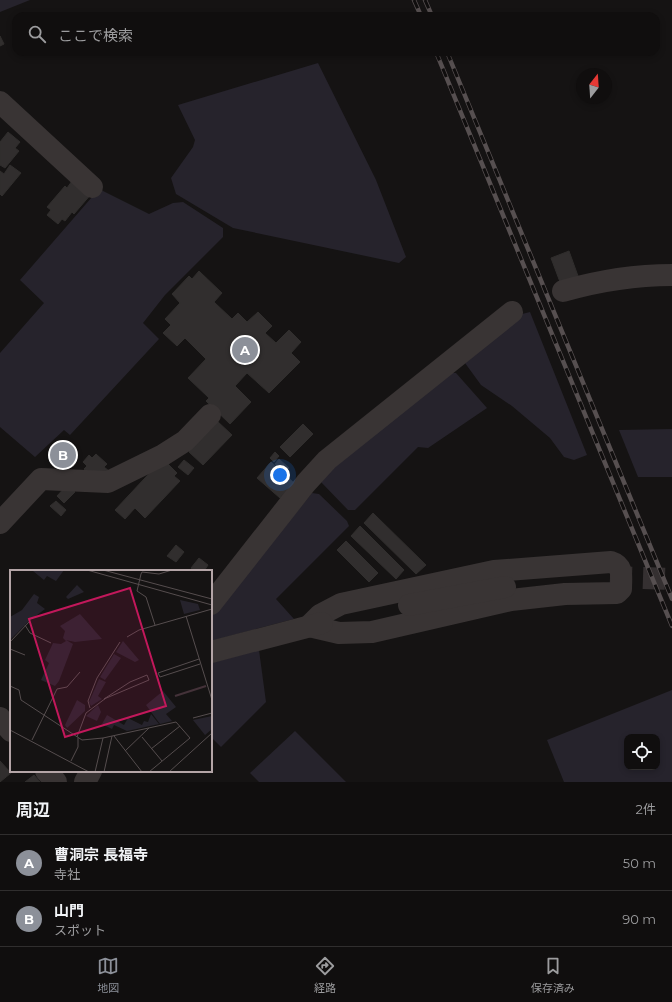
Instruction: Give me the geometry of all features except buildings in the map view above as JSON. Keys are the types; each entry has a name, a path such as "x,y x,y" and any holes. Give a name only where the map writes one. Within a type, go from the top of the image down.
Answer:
{"street":[{"path":"0,102 92,187"},
{"path":"563,291 586,284 639,276 672,275"},
{"path":"212,603 306,483 327,460 512,312"},
{"path":"0,523 41,479 108,482 163,455 185,441 210,415"},
{"path":"611,562 618,564 621,569 621,589 617,593 565,594 511,600 372,632 339,634 309,626 320,616 341,604 494,571 611,562"},
{"path":"212,652 337,619 489,589 540,582 610,577"},
{"path":"0,718 10,730"},
{"path":"47,772 56,782"},
{"path":"85,782 90,772"}],"shaded area":[{"path":"0,0 30,0 0,12"},
{"path":"318,63 376,180 406,257 399,263 233,228 176,194 171,178 193,147 195,140 178,105"},
{"path":"99,189 149,214 173,203 183,202 223,228 223,237 165,295 143,323 159,339 70,435 64,430 35,457 0,427 0,353 44,303 20,280"},
{"path":"530,312 587,455 574,460 564,457 550,438 512,406 481,385 465,363 522,314"},
{"path":"449,373 456,373 487,408 428,448 418,447 355,510 348,510 321,482 323,475"},
{"path":"672,429 672,477 638,477 619,430"},
{"path":"312,493 319,494 347,521 349,526 276,599 294,619 212,641 212,616"},
{"path":"259,650 266,702 221,747 212,738 212,663"},
{"path":"672,690 672,782 564,782 547,740"},
{"path":"295,731 346,782 259,782 250,773"}],"tunnel":[{"path":"610,577 672,579"}],"railway":[{"path":"414,0 419,12"},
{"path":"425,0 430,12"},
{"path":"438,56 672,626"},
{"path":"449,56 672,599"}],"place":[{"name":"曹洞宗 長福寺","path":"245,350"},
{"name":"山門","path":"63,455"}]}
